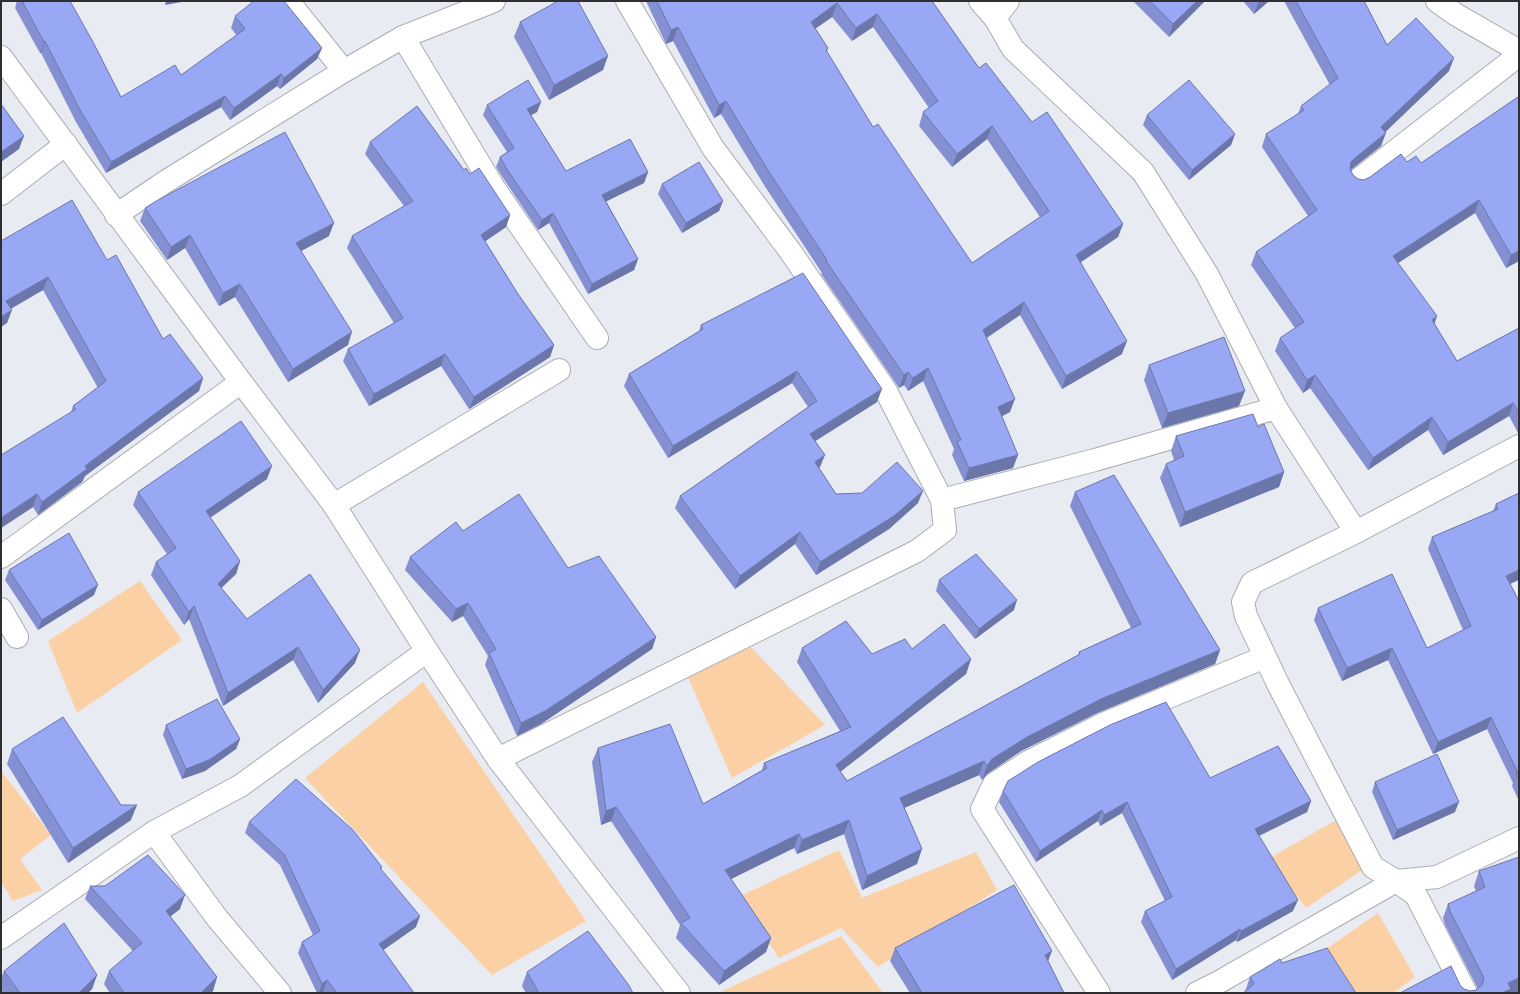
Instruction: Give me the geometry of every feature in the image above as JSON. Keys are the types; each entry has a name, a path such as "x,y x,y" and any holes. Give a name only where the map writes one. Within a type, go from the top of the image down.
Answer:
{"street":[{"path":"288,1 344,71"},
{"path":"116,215 165,182 344,71 403,37 494,1"},
{"path":"498,759 917,551 945,530 942,500 886,391 790,251 714,148 627,1"},
{"path":"980,1 995,18 1013,49 1143,172 1207,274 1276,408 1356,532"},
{"path":"995,18 1008,1"},
{"path":"1437,1 1455,14 1519,51"},
{"path":"403,37 494,188 597,338"},
{"path":"1358,180 1519,55"},
{"path":"1,57 66,144 116,215 334,505 498,759 678,993"},
{"path":"1,194 66,144"},
{"path":"334,505 558,370"},
{"path":"1,557 241,382"},
{"path":"942,500 1095,460 1276,408"},
{"path":"1466,993 1416,895 1396,880 1373,867 1278,684 1246,616 1243,602 1252,583 1356,532 1519,446"},
{"path":"1,609 18,637"},
{"path":"1,938 154,832 240,786 428,652"},
{"path":"1099,993 982,809 994,784 1028,762 1102,725 1265,657"},
{"path":"154,832 217,918 280,993"},
{"path":"1197,993 1219,982 1396,880 1437,877 1519,838"}],"shaded area":[{"path":"140,581 182,640 77,713 48,641"},
{"path":"750,646 825,725 732,778 687,675"},
{"path":"423,682 586,921 492,975 305,778"},
{"path":"1,771 51,835 20,859 42,890 13,901 1,882"},
{"path":"1340,818 1367,867 1306,908 1268,859"},
{"path":"839,850 862,898 976,852 997,890 878,967 841,928 779,958 738,897"},
{"path":"1378,913 1415,977 1393,993 1351,993 1323,951"},
{"path":"841,936 883,993 718,993"}],"building":[{"path":"22,1 70,1 121,97 175,65 181,75 245,29 235,16 254,1 284,1 322,48 284,78 281,74 234,108 225,96 111,162 80,110 45,41 44,42"},
{"path":"558,1 578,1 608,56 554,85 520,22"},
{"path":"657,1 932,1 979,68 986,63 1032,122 1047,112 1123,224 1076,255 1127,341 1066,376 1024,302 983,330 1015,399 998,407 1018,455 969,468 957,442 961,440 928,368 913,378 908,372 904,375 826,261 827,260 769,172 726,101 719,105 678,27 671,30","holes":["837,3 856,28 877,14 938,101 923,112 957,154 992,126 1049,211 972,263 878,124 873,127 826,50 828,48 811,22"]},
{"path":"1150,1 1197,1 1173,24"},
{"path":"1296,1 1364,1 1387,45 1416,18 1454,58 1381,127 1386,133 1351,162 1350,169 1353,175 1358,179 1364,180 1370,177 1401,154 1407,162 1416,156 1421,163 1518,97 1519,251 1511,255 1479,200 1393,256 1437,316 1432,320 1457,361 1519,328 1519,413 1513,403 1448,442 1432,417 1373,458 1315,375 1307,380 1280,338 1304,322 1256,252 1317,210 1266,134 1304,110 1301,106 1338,78"},
{"path":"528,80 541,102 527,109 566,171 630,139 648,172 602,195 638,259 592,284 553,213 542,220 500,157 514,148 487,105"},
{"path":"1189,80 1235,134 1192,170 1147,115"},
{"path":"1,104 24,136 1,152"},
{"path":"417,106 464,170 466,168 470,174 479,168 510,215 481,235 518,294 554,345 474,397 445,354 374,394 348,349 403,318 352,236 413,201 370,142"},
{"path":"285,132 334,223 296,243 352,332 293,369 240,284 223,293 190,235 171,247 145,208"},
{"path":"699,162 723,201 686,223 662,184"},
{"path":"72,200 107,260 116,255 163,339 170,334 203,378 85,466 87,469 42,502 37,494 1,518 1,455 76,409 73,406 106,381 48,277 6,301 12,310 1,317 1,241"},
{"path":"803,273 882,389 810,434 825,455 815,462 836,494 862,493 897,462 923,491 894,516 820,562 800,532 740,576 680,496 817,401 797,371 673,446 629,374 703,329 701,325"},
{"path":"1224,337 1245,391 1168,413 1149,365"},
{"path":"1253,414 1258,427 1264,424 1284,472 1185,512 1166,464 1184,456 1176,436"},
{"path":"241,421 272,466 206,511 240,561 218,584 247,619 310,574 360,650 323,690 298,647 228,693 194,606 189,612 156,562 176,548 138,492"},
{"path":"1114,475 1220,650 1101,699 1027,737 992,759 987,766 984,761 900,798 922,849 867,876 849,820 802,840 799,834 725,870 771,938 724,971 681,923 690,918 616,807 606,811 598,748 670,724 703,804 767,768 764,763 851,727 802,648 846,621 872,654 905,639 912,649 944,624 971,659 836,765 847,781 1080,654 1079,652 1141,624 1075,492"},
{"path":"1519,493 1519,570 1506,576 1519,601 1519,779 1516,773 1518,773 1491,717 1438,742 1392,648 1347,668 1318,608 1392,574 1427,648 1471,626 1432,537 1498,509 1496,504"},
{"path":"519,494 568,568 599,556 656,637 545,711 521,723 489,653 496,649 468,603 456,609 410,557 456,522 463,531"},
{"path":"69,533 98,585 42,620 9,570"},
{"path":"976,554 1017,600 979,629 939,580"},
{"path":"217,699 240,739 209,760 186,769 166,725"},
{"path":"1166,702 1210,778 1278,746 1311,801 1255,829 1298,900 1241,931 1240,929 1176,969 1145,911 1172,897 1127,802 1104,815 1102,810 1040,851 1003,791 1008,781 1038,762 1110,725"},
{"path":"63,717 121,805 137,805 73,848 12,749"},
{"path":"1437,754 1459,802 1397,830 1375,782"},
{"path":"296,779 353,830 382,867 380,868 420,916 379,944 414,993 337,993 327,980 322,984 302,942 320,931 284,854 249,822"},
{"path":"148,855 185,895 166,911 217,977 201,993 124,993 109,971 142,943 90,886 105,886"},
{"path":"1519,857 1519,978 1508,983 1511,989 1502,993 1400,993 1451,966 1460,985 1464,989 1470,991 1476,990 1482,985 1484,979 1482,974 1450,911 1448,904 1485,887 1479,871"},
{"path":"1014,885 1052,951 1045,955 1064,993 922,993 895,948"},
{"path":"64,923 97,975 79,993 20,993 4,971"},
{"path":"588,931 628,984 633,993 539,993 527,972"},
{"path":"1327,948 1356,993 1243,993 1254,984 1250,977 1280,959 1282,963"}]}
